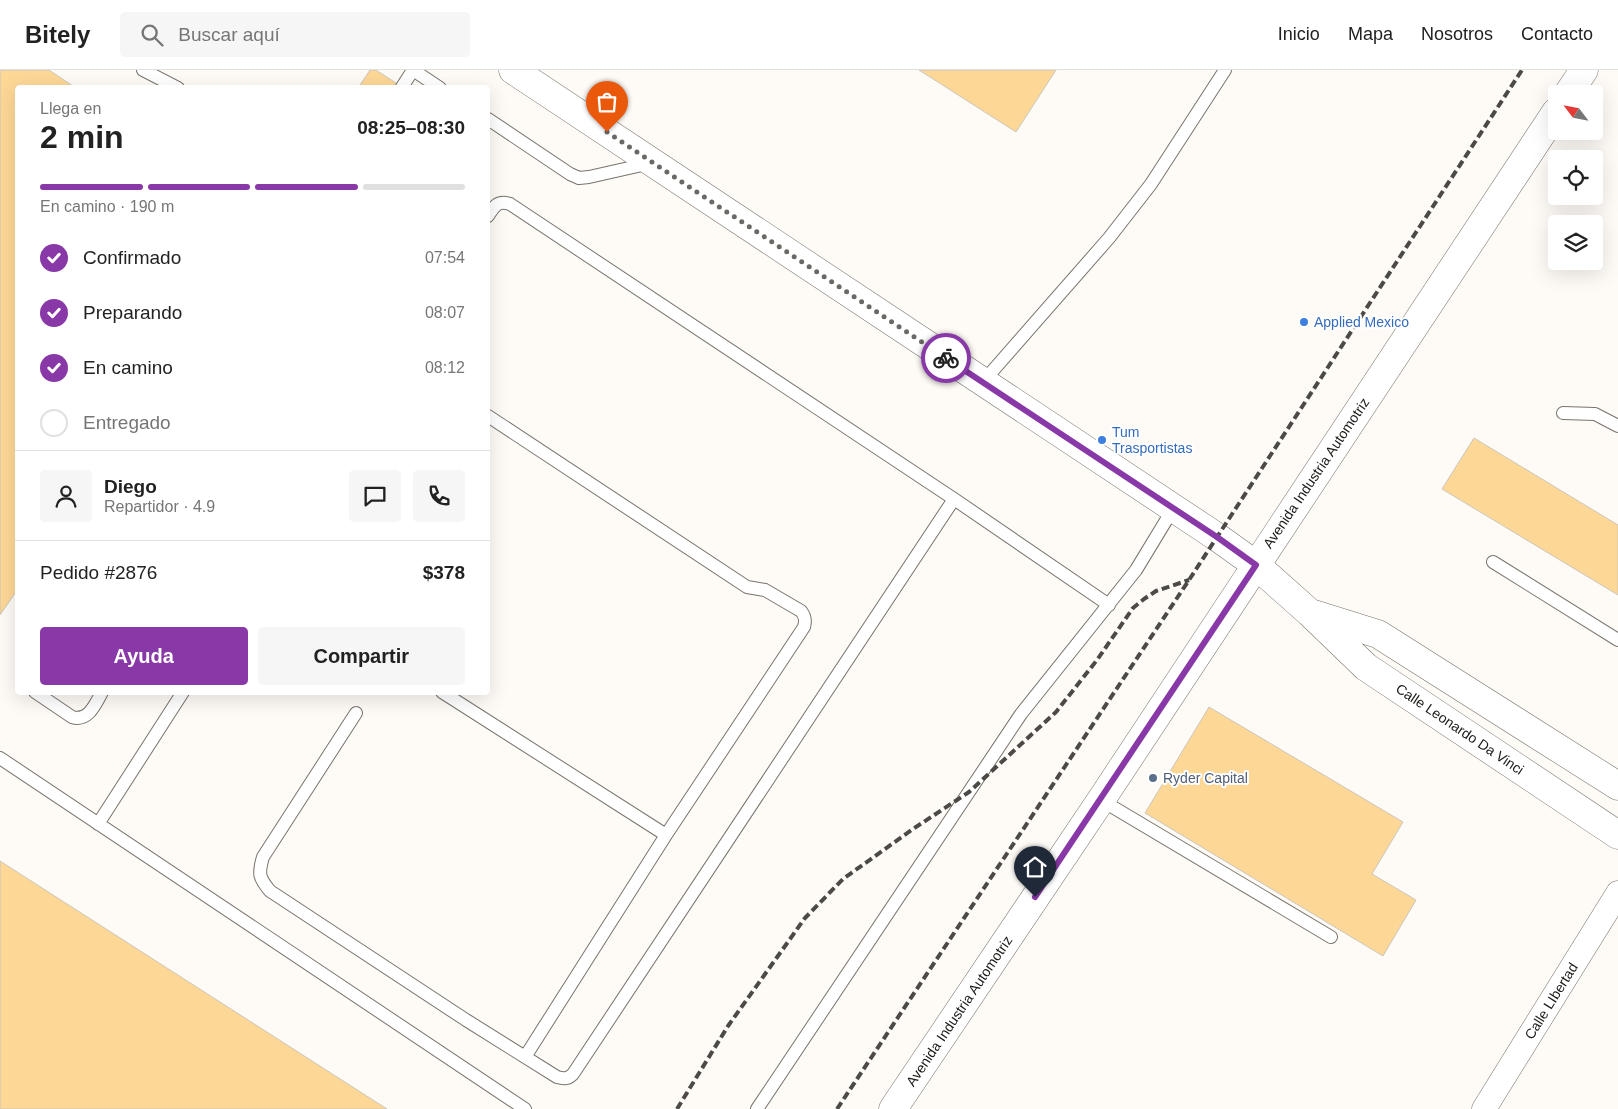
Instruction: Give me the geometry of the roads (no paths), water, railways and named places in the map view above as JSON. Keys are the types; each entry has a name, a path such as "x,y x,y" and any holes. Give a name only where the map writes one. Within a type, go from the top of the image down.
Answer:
{"main road":[{"name":"Calle Leonardo Da Vinci","path":"513,70 1256,565 1310,613 1366,667 1618,834"},
{"path":"1574,85 1584,70"},
{"name":"Avenida Industria Automotriz","path":"893,1109 1101,800 1548,124"},
{"name":"Calle Leonardo Da Vinci","path":"1310,613 1378,634 1618,786"}],"street":[{"name":"Calle LIbertad","path":"1484,1109 1618,892"}],"lane":[{"path":"143,70 173,85"},
{"path":"165,70 177,85"},
{"path":"404,85 413,70 436,85"},
{"path":"982,383 1109,238 1151,184 1225,70"},
{"path":"490,120 570,174 579,178 654,163"},
{"path":"490,213 498,203 510,204 954,498 1109,605"},
{"path":"1563,413 1595,414 1618,426"},
{"path":"490,417 748,587 774,594 801,610 806,622 804,628 666,835 525,1057"},
{"path":"356,713 263,858 259,870 262,882 270,891 458,1015 562,1079 568,1078 573,1074 954,498"},
{"path":"757,1109 1021,714 1136,570 1173,509"},
{"path":"1493,562 1618,640"},
{"path":"39,695 78,719 84,718 89,713 100,695"},
{"path":"98,824 181,695"},
{"path":"447,695 666,835"},
{"path":"0,758 525,1109"},
{"path":"1101,800 1331,937"}],"railway":[{"path":"837,1109 1189,580 1522,70"},
{"path":"677,1109 728,1026 805,918 843,879 969,792 1056,712 1097,660 1133,608 1156,591 1189,580"}],"place":[{"name":"Applied Mexico","path":"1304,322"},
{"name":"Tum Trasportistas","path":"1102,440"},
{"name":"Ryder Capital","path":"1153,778"}]}
